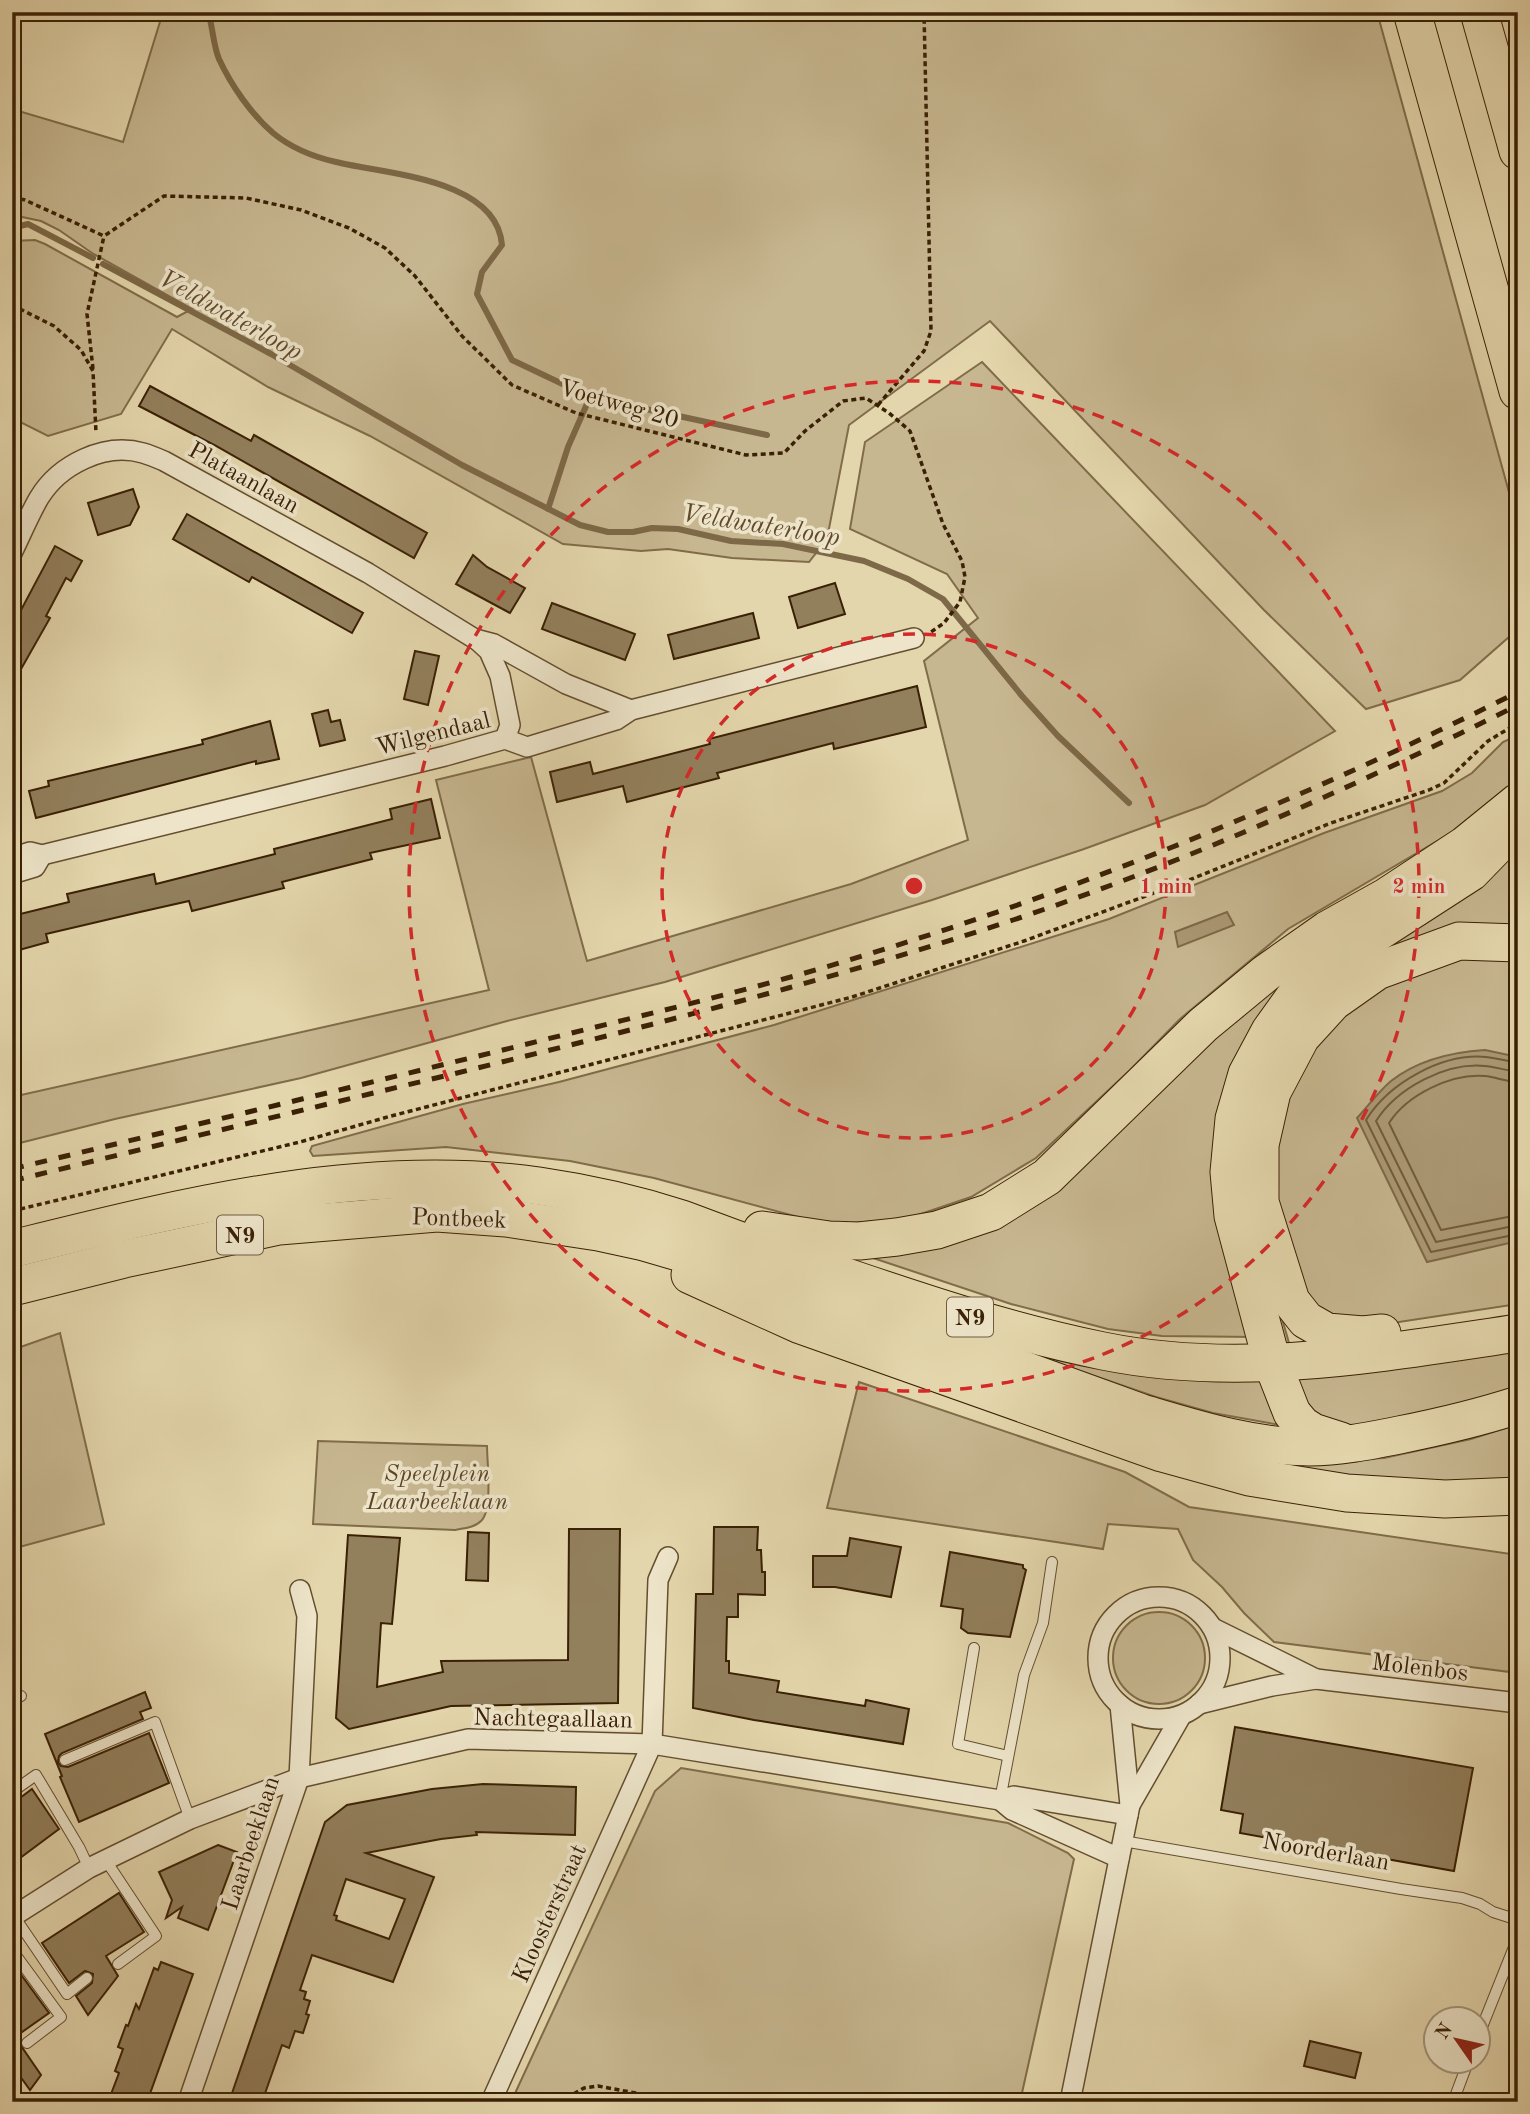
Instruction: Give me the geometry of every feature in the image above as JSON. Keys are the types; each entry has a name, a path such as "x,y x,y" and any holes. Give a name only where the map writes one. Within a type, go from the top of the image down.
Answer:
{"highway":[{"path":"1412,12 1518,391"},
{"path":"1479,12 1518,151"},
{"path":"678,1218 717,1220 829,1240 859,1241 937,1230 991,1212 1047,1177 1203,1025 1266,973 1327,930 1386,897 1465,845 1518,802"},
{"path":"1351,1444 1302,1426 1292,1413 1272,1362 1233,1216 1230,1183 1234,1119 1247,1074 1270,1031 1298,992 1341,956 1471,872 1518,825"},
{"path":"1518,943 1459,941 1377,971 1333,1002 1301,1037 1272,1092 1260,1144 1260,1202 1291,1301 1306,1320 1327,1332 1363,1335 1518,1318"},
{"name":"N9","path":"12,1249 156,1213 361,1181 464,1180 537,1186 601,1197 678,1218 960,1314 1048,1339 1107,1352 1222,1364 1272,1362 1334,1359 1518,1334"},
{"name":"Pontbeek","path":"12,1287 124,1259 279,1226 437,1213 506,1217 598,1231 788,1284 1142,1413 1198,1430 1256,1442 1308,1447 1351,1444"},
{"path":"644,1242 678,1269 798,1324 1162,1453 1249,1477 1347,1493 1445,1499 1518,1496"},
{"name":"N9","path":"1351,1444 1467,1421 1518,1405"}],"street":[{"name":"Plataanlaan","path":"12,552 39,498 65,469 97,455 126,450 142,453 163,461 368,572 475,639 489,651 500,677 510,725 505,739"},
{"name":"Wilgendaal","path":"12,858 30,852 42,855 505,739 527,747 616,720 631,710 914,638"},
{"name":"Plataanlaan","path":"475,639 494,644 566,684 631,710"},
{"name":"Wilgendaal","path":"12,874 35,867 42,855"},
{"path":"652,1744 658,1580 667,1557"},
{"name":"Laarbeeklaan","path":"188,2102 299,1778 307,1616 300,1590"},
{"name":"Molenbos","path":"1148,1598 1181,1600 1199,1612 1213,1628 1219,1643 1220,1665 1213,1688 1199,1704 1181,1716 1129,1810 1120,1706 1106,1689 1098,1669 1099,1647 1112,1619 1128,1605 1148,1598"},
{"name":"Molenbos","path":"1213,1628 1316,1679"},
{"name":"Molenbos","path":"1199,1704 1272,1686 1316,1679 1518,1703"},
{"path":"1120,1706 1139,1716 1160,1720 1181,1716"},
{"name":"Nachtegaallaan","path":"13,1917 97,1863 190,1819 299,1778 468,1739 652,1744 1000,1800 1014,1796 1129,1810"},
{"name":"Kloosterstraat","path":"491,2102 652,1744"},
{"name":"Nachtegaallaan","path":"1000,1800 1012,1810 1121,1849"},
{"path":"1069,2102 1129,1810"}],"lane":[{"path":"1000,1800 1024,1675 1043,1623 1052,1562"},
{"path":"974,1648 958,1744 1009,1756"},
{"path":"65,1759 155,1722 190,1819"},
{"path":"12,1791 36,1775 79,1847 97,1863 156,1936 118,1964"},
{"name":"Noorderlaan","path":"1121,1849 1462,1898 1518,1920"},
{"path":"13,1917 67,1993 87,1978"},
{"path":"1490,2006 1518,1937"},
{"path":"12,1950 61,2017 27,2043"},
{"path":"1453,2102 1463,2076"}],"path":[{"path":"878,406 924,351 931,331 924,12"},
{"name":"Voetweg 20","path":"104,236 164,196 246,198 301,210 349,228 386,248 415,276 463,337 512,385 576,413 747,455 784,453 805,431 843,401 866,398 910,431 943,524 962,561 965,577 963,592 960,602 944,622"},
{"path":"12,197 25,200 104,236 87,314 97,455"},
{"path":"12,305 54,326 81,350 93,371"},
{"path":"12,1211 300,1142 852,997 1024,941 1189,880 1331,823 1429,790 1444,783 1488,741 1518,723"},
{"path":"559,2102 584,2088 598,2087 684,2102"}],"green space":[{"path":"163,12 1377,12 1518,525 1518,629 1460,680 1366,709 1264,610 990,321 849,425 827,539 809,562 732,558 668,549 641,551 563,544 370,436 268,387 172,329 121,414 48,436 12,418 12,241 35,240 45,244 177,317 192,309 92,253 59,230 41,221 12,218 12,109 123,142"},
{"path":"982,362 1335,731 1205,805 932,900 665,982 507,1021 301,1078 12,1145 12,1097 489,990 436,780 531,757 587,961 851,884 968,840 924,661 978,618 947,574 850,529 865,442"},
{"path":"1518,735 1518,779 1471,821 1288,929 1180,1019 1036,1158 971,1197 906,1219 850,1223 813,1221 654,1178 570,1161 446,1147 313,1156 310,1151 312,1146 463,1104 559,1082 774,1025 1109,919 1324,833 1442,791 1472,773 1503,742"},
{"path":"1518,839 1518,938 1473,935 1428,941 1394,952 1362,970 1332,992 1306,1019 1284,1049 1267,1081 1256,1116 1250,1151 1250,1175 1261,1248 1289,1343 1279,1344 1245,1228 1239,1194 1238,1161 1242,1128 1262,1065 1277,1035 1319,984 1345,963 1457,891"},
{"path":"1461,956 1518,960 1518,1304 1366,1327 1339,1321 1316,1307 1300,1289 1273,1201 1279,1116 1316,1038 1385,981"},
{"path":"1269,984 1290,984 1255,1337 1162,1336 1108,1329 1011,1304 855,1252 959,1237"},
{"path":"60,1333 104,1524 12,1549 12,1350"},
{"path":"1518,1341 1518,1388 1469,1403 1353,1426 1318,1417 1304,1404 1288,1371"},
{"path":"1019,1350 1265,1373 1286,1426 1213,1413 1156,1397"},
{"path":"859,1382 1125,1472 1189,1507 1518,1555 1518,1673 1274,1642 1193,1560 1178,1529 1108,1524 1103,1549 827,1508"},
{"path":"1518,1424 1518,1485 1336,1482 1189,1436 1338,1460 1384,1458 1471,1439"},
{"name":"Speelplein Laarbeeklaan","path":"318,1441 487,1446 488,1497 485,1515 475,1525 455,1530 313,1524"},
{"path":"1159,1612 1177,1616 1191,1626 1201,1640 1205,1658 1201,1676 1191,1690 1177,1700 1159,1704 1141,1700 1127,1690 1117,1676 1113,1658 1117,1640 1127,1626 1141,1616"},
{"path":"681,1768 1008,1823 1068,1853 1074,1859 1020,2102 511,2102 655,1791"}],"water":[{"path":"1227,912 1234,925 1178,947 1175,932"},
{"path":"1485,1050 1518,1057 1518,1241 1427,1262 1357,1118 1387,1085 1412,1068 1448,1055"}],"building":[{"path":"150,386 251,441 254,435 427,533 414,558 216,446 139,406"},
{"path":"133,489 139,507 130,525 98,535 88,503"},
{"path":"187,514 363,613 352,633 252,577 249,582 173,539"},
{"path":"55,546 82,561 71,581 66,578 46,616 50,618 12,685 12,627"},
{"path":"473,555 487,567 525,588 510,613 456,584"},
{"path":"835,583 845,614 798,628 789,597"},
{"path":"552,603 635,634 625,660 542,629"},
{"path":"753,613 759,638 674,659 668,635"},
{"path":"415,651 439,656 428,705 404,699"},
{"path":"917,686 926,727 834,749 833,743 717,773 719,778 627,802 623,786 557,802 550,772 590,762 593,774 710,744 709,739"},
{"path":"328,710 331,722 340,720 345,740 320,746 312,714"},
{"path":"270,721 279,759 256,764 256,761 36,818 29,791 49,786 48,781 203,744 202,740"},
{"path":"431,799 440,838 370,853 372,859 282,882 284,888 192,911 189,901 46,934 48,942 12,952 12,916 69,902 67,894 154,874 156,884 275,854 274,849 392,819 390,809"},
{"path":"714,1527 758,1527 757,1550 761,1550 762,1572 765,1572 765,1595 738,1594 738,1617 727,1617 726,1661 729,1661 729,1673 779,1681 777,1692 865,1706 866,1700 909,1709 903,1744 693,1708 696,1594 713,1594"},
{"path":"569,1529 620,1529 618,1703 451,1706 349,1729 336,1718 348,1535 400,1538 392,1624 381,1623 377,1687 443,1672 441,1661 568,1660"},
{"path":"468,1532 489,1533 488,1581 466,1580"},
{"path":"850,1538 901,1547 891,1597 835,1587 813,1587 813,1556 847,1556"},
{"path":"950,1552 1023,1565 1026,1570 1010,1637 968,1633 961,1628 963,1609 941,1606"},
{"path":"145,1692 151,1708 140,1712 143,1719 62,1753 58,1762 61,1766 68,1767 149,1733 169,1783 79,1822 45,1734"},
{"path":"1235,1727 1473,1768 1454,1871 1240,1833 1243,1814 1221,1810"},
{"path":"483,1784 576,1787 575,1835 476,1832 477,1835 366,1853 434,1877 393,1982 312,1955 300,1990 306,1992 304,1999 310,2001 303,2033 295,2031 289,2048 282,2045 262,2102 229,2102 325,1822 347,1805 432,1789","holes":["346,1879 405,1899 389,1939 336,1920 337,1916 334,1915"]},
{"path":"32,1789 59,1829 12,1864 12,1804"},
{"path":"218,1845 237,1852 208,1930 178,1918 182,1907 166,1918 172,1900 159,1872"},
{"path":"119,1893 144,1932 106,1956 118,1976 88,2015 76,1996 92,1983 93,1974 85,1971 69,1983 42,1943"},
{"path":"161,1962 193,1974 147,2102 108,2102 119,2073 115,2071 123,2049 118,2047 126,2025 128,2026 136,2004 139,2009 154,1968 158,1970"},
{"path":"22,1976 49,2013 15,2037 41,2075 30,2090 12,2065 12,1983"},
{"path":"1310,2041 1361,2053 1355,2078 1304,2066"}],"waterway":[{"path":"208,12 217,54 229,79 242,99 273,133 303,151 328,160 408,176 460,192 481,205 495,223 502,245 482,272 477,294 512,360 590,397 568,447 548,509"},
{"name":"Veldwaterloop","path":"12,228 28,224 93,258"},
{"name":"Veldwaterloop","path":"103,264 271,354 462,465 580,525 608,532 633,532 652,528 678,529 731,541 783,544 864,561 908,579 943,599 1058,736 1129,803"},
{"path":"590,397 767,435"}],"railway":[{"path":"12,1169 685,1005 806,973 933,934 1104,874 1188,841 1354,770 1518,692"},
{"path":"12,1181 664,1021 944,942 1078,897 1206,848 1332,794 1518,705"}]}
